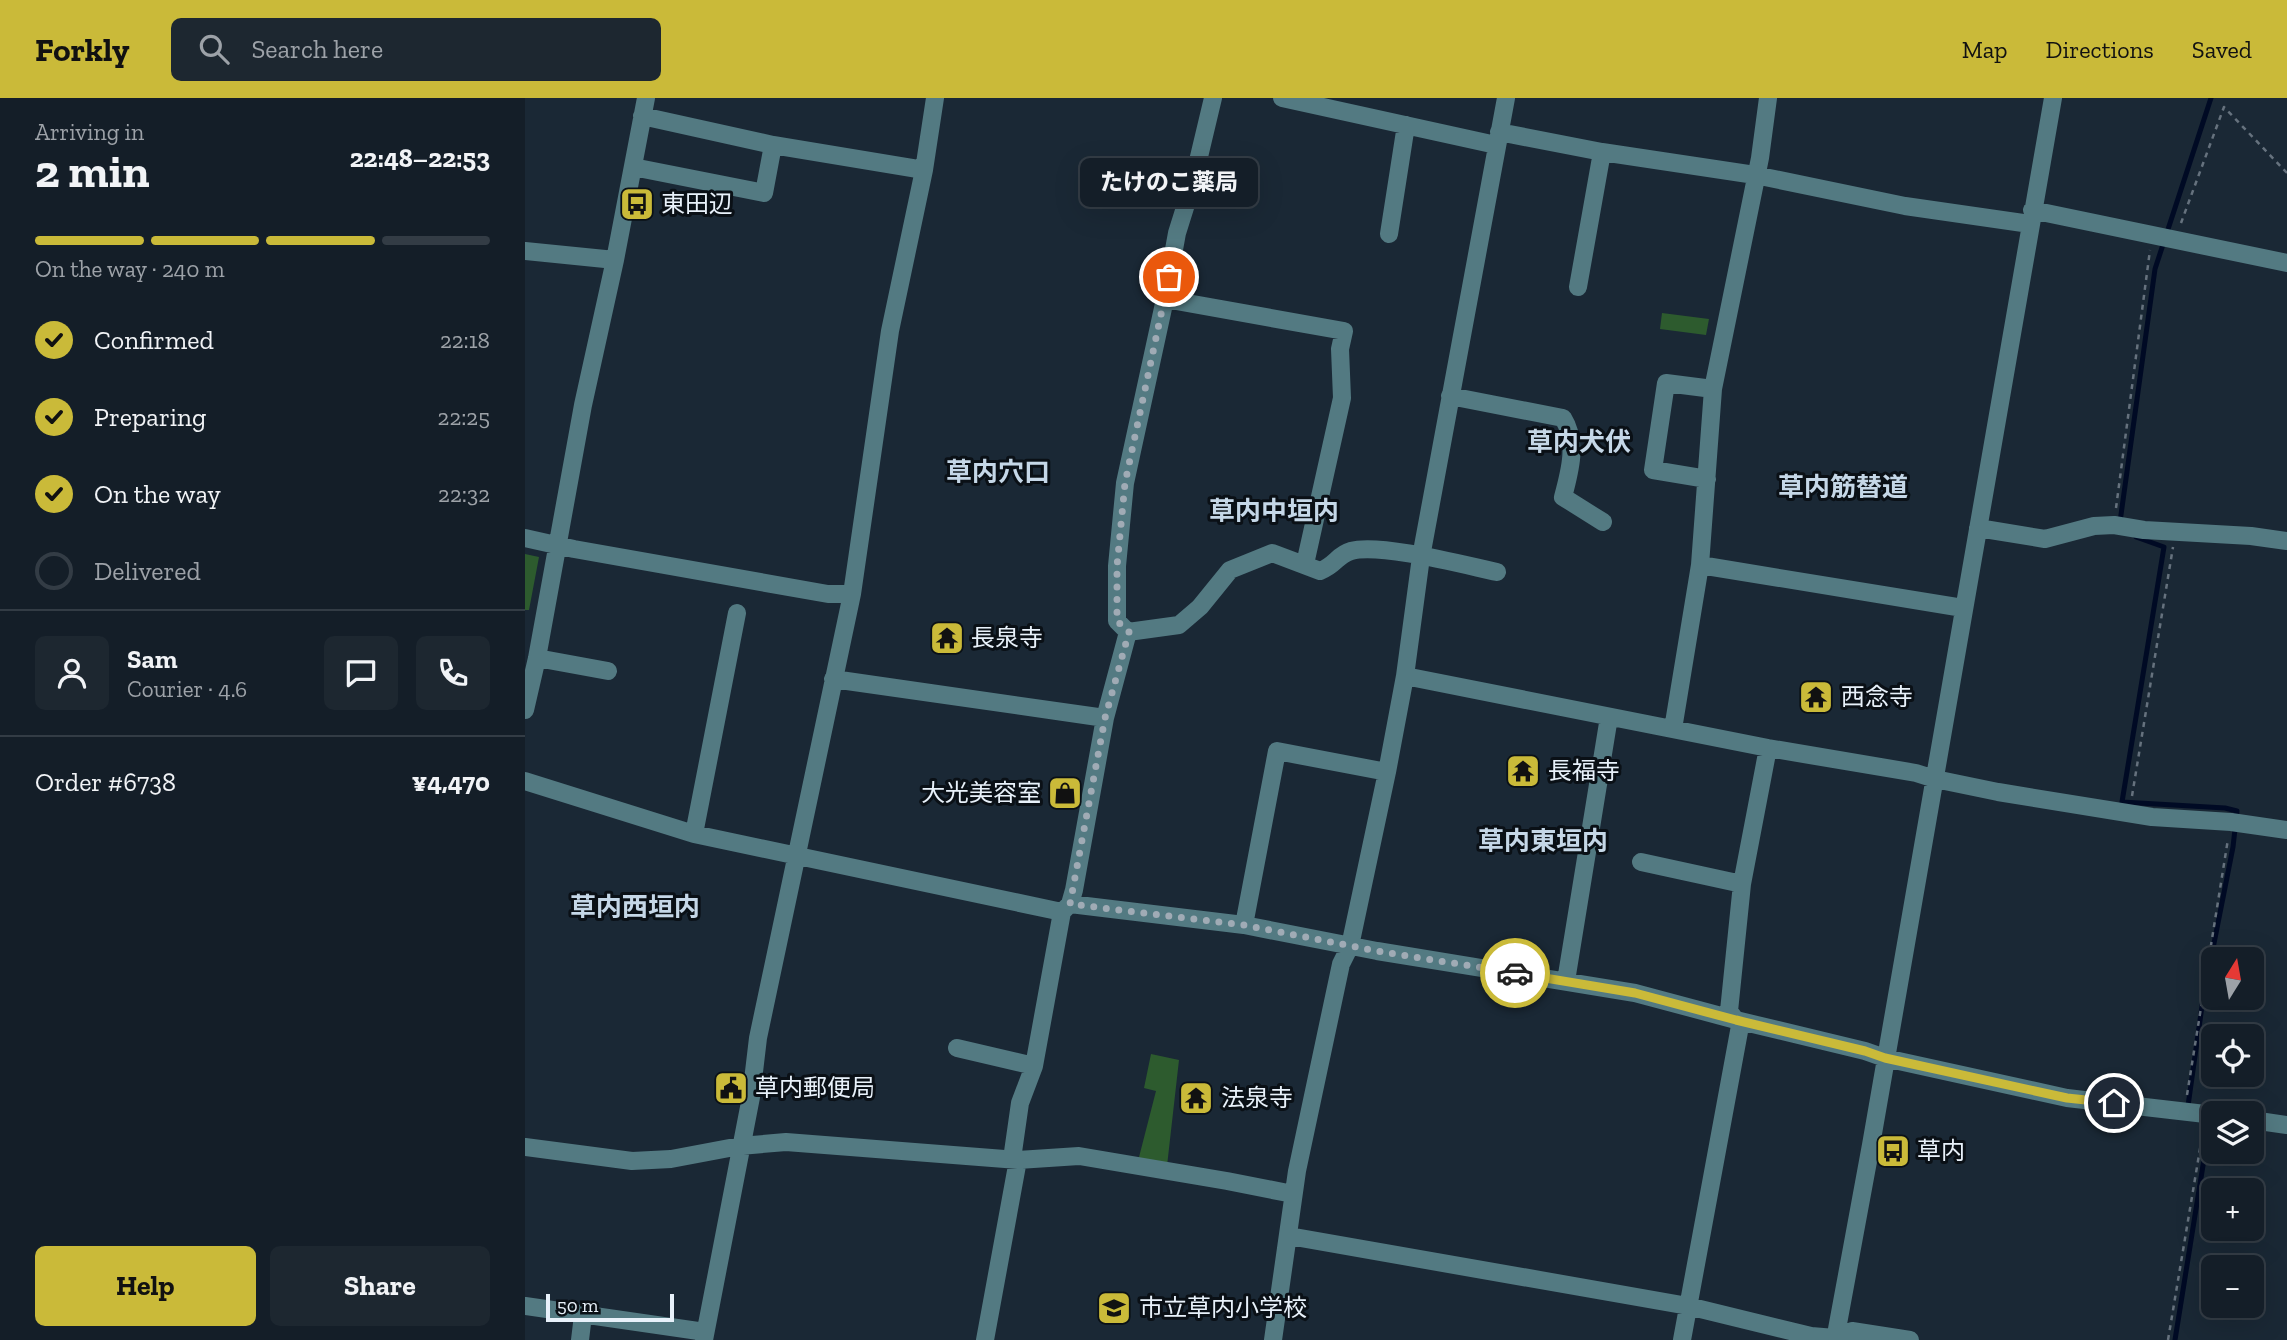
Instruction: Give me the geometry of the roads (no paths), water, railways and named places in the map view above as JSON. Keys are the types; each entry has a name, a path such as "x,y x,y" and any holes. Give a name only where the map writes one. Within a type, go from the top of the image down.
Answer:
{"street":[{"path":"525,1306 705,1336 751,1097 758,1038 852,594 890,331 924,170 935,98"},
{"path":"1129,632 1117,621 1117,566 1125,483 1177,233 1193,182 1213,98"},
{"path":"1282,98 1406,125 1755,175 1905,206 2031,217 2152,235 2287,263"},
{"path":"1272,1340 1293,1194 1341,964 1350,946 1387,772 1405,676 1421,557 1506,98"},
{"path":"1674,729 1700,565 1713,388 1760,158 1768,98"},
{"path":"1835,1339 1869,1158 2053,98"},
{"path":"525,708 537,658 533,628 557,544 644,107 773,145 924,170"},
{"path":"1389,234 1406,125"},
{"path":"633,167 764,193 773,145"},
{"path":"1578,287 1602,152"},
{"path":"525,251 615,260"},
{"path":"1165,299 1344,331 1340,349 1342,398 1305,564"},
{"path":"1707,479 1653,470 1666,383 1713,388"},
{"path":"1450,396 1563,418 1571,431 1570,468 1563,497 1603,522"},
{"path":"1977,528 2045,539 2094,526 2113,525 2175,533 2251,536 2287,541"},
{"path":"525,538 828,594 852,594"},
{"path":"1129,632 1179,625 1200,607 1230,570 1272,552 1320,571 1331,567 1342,554 1370,548 1497,572"},
{"path":"1700,565 1963,608"},
{"path":"694,834 737,613"},
{"path":"985,1340 1015,1159 1020,1103 1034,1066 1105,718 1129,632"},
{"path":"537,658 608,671"},
{"path":"1405,676 1768,748 1888,767 1935,779 2152,817 2231,822 2287,830"},
{"path":"834,679 1105,718"},
{"path":"1566,981 1609,717"},
{"path":"1682,1340 1740,1027 1729,1012 1742,884 1768,748"},
{"path":"1244,925 1277,751 1387,772"},
{"path":"525,781 694,834 796,855 1066,908 1244,925 1350,946 1635,993 1885,1058 2067,1098 2201,1113"},
{"path":"1641,862 1742,884"},
{"path":"957,1048 1034,1066"},
{"path":"2264,1122 2287,1125"},
{"path":"525,1147 632,1161 671,1159 740,1146 798,1142 1015,1159 1079,1156 1293,1194"},
{"path":"1289,1236 1688,1306 1811,1336 1835,1339 1852,1331 1910,1340"},
{"path":"580,1340 583,1315"}],"waterway":[{"path":"2120,522 2155,269 2211,98"},
{"path":"2136,537 2164,547 2122,802 2237,811 2233,847 2203,999 2188,1106 2190,1109"},
{"path":"2175,1340 2209,1128 2199,1118"}],"place":[{"name":"東田辺","path":"637,204"},
{"name":"たけのこ薬局","path":"1169,277"},
{"name":"長泉寺","path":"947,638"},
{"name":"西念寺","path":"1816,697"},
{"name":"長福寺","path":"1523,771"},
{"name":"大光美容室","path":"1065,793"},
{"name":"草内郵便局","path":"731,1088"},
{"name":"法泉寺","path":"1196,1098"},
{"name":"草内","path":"1893,1151"},
{"name":"市立草内小学校","path":"1114,1308"}],"district":[{"name":"草内犬伏","path":"1579,442"},
{"name":"草内穴口","path":"998,472"},
{"name":"草内筋替道","path":"1843,487"},
{"name":"草内中垣内","path":"1274,511"},
{"name":"草内東垣内","path":"1543,841"},
{"name":"草内西垣内","path":"635,907"}]}
